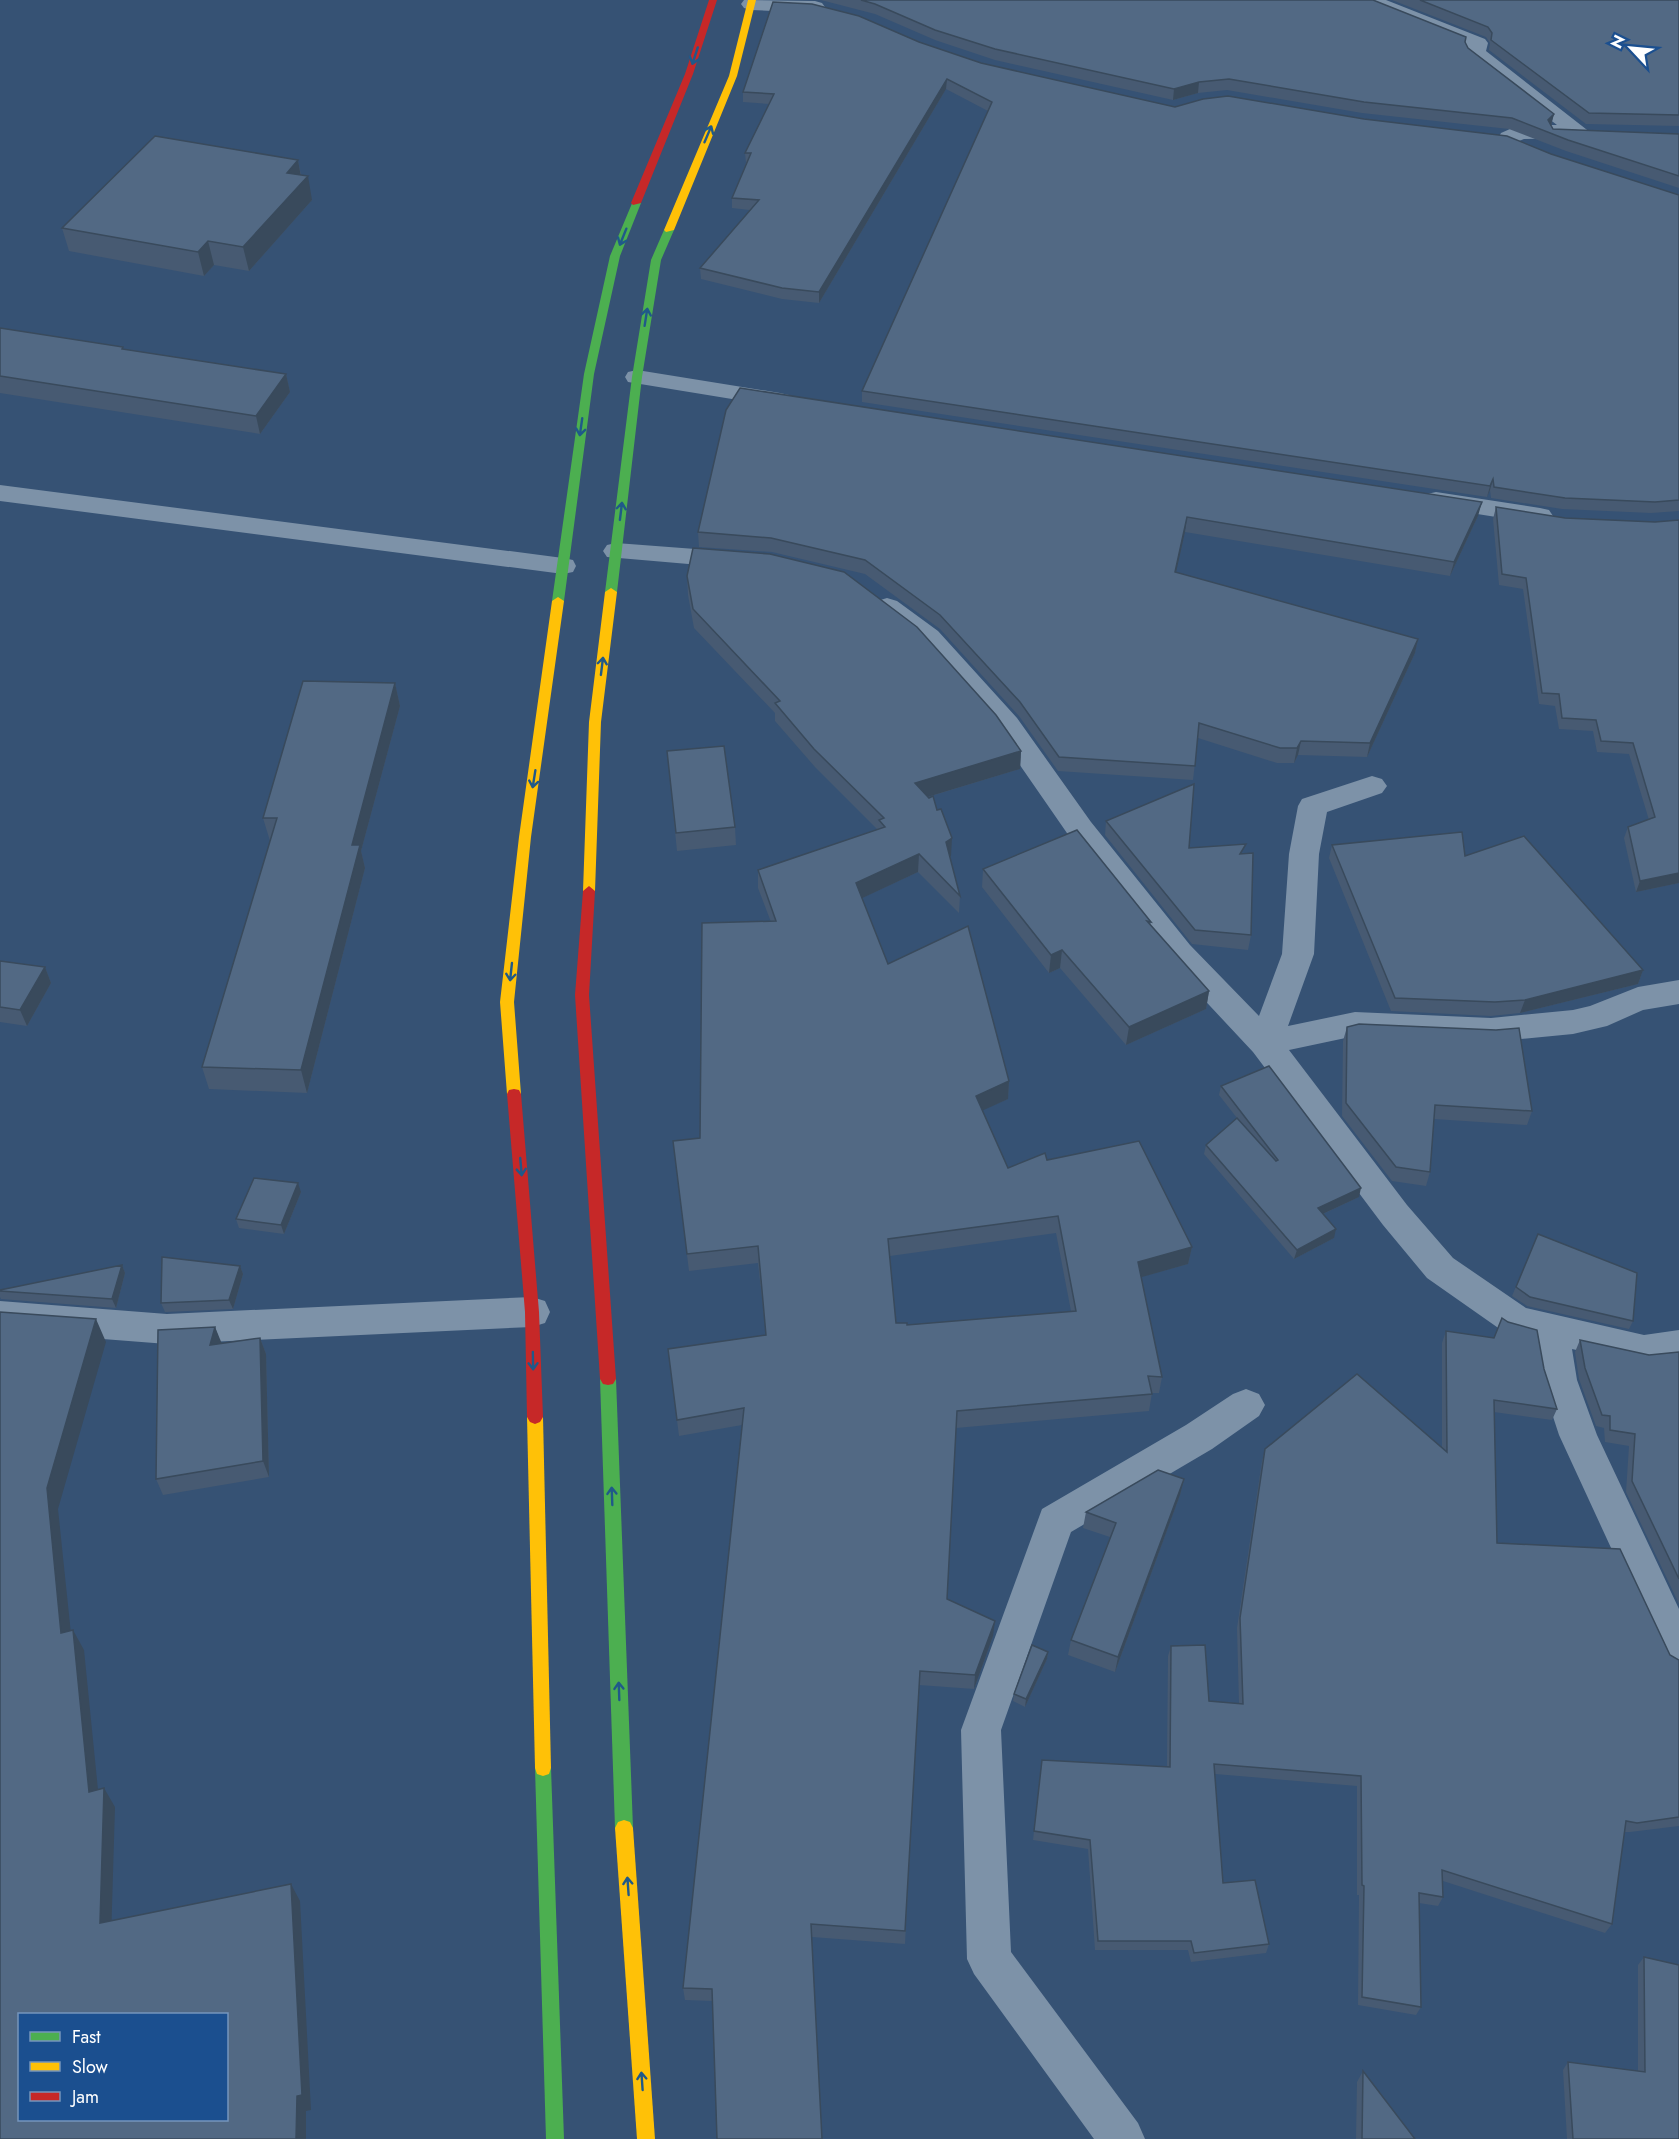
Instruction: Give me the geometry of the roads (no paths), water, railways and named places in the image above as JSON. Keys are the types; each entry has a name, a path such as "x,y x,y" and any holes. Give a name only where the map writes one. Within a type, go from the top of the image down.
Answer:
{"main road":[{"path":"555,2139 532,1312 507,1002 525,837 543,721 589,374 615,256 689,74 713,0"},
{"path":"646,2139 624,1833 606,1331 582,995 592,837 595,722 637,377 656,260 733,76 752,2"}],"street":[{"path":"1368,0 1478,43 1475,53 1580,133"},
{"path":"752,2 812,6 834,12"},
{"path":"1509,138 1519,132 1602,132"},
{"path":"1486,136 1509,138 1547,154"},
{"path":"637,377 799,403"},
{"path":"0,493 563,566"},
{"path":"1409,496 1562,519"},
{"path":"616,551 759,561"},
{"path":"861,588 928,637 1007,725 1080,829 1179,953 1265,1042 1395,1215 1440,1268 1518,1321 1644,1350 1679,1345"},
{"path":"1265,1042 1298,954 1304,854 1313,806 1372,786"},
{"path":"1265,1042 1355,1024 1491,1030 1573,1022 1596,1017 1638,999 1679,992"},
{"path":"0,1316 167,1329 532,1312"},
{"path":"1550,1328 1559,1380 1578,1435 1679,1652"},
{"path":"1122,2139 989,1959 981,1730 1056,1521 1199,1437 1246,1406"}]}
